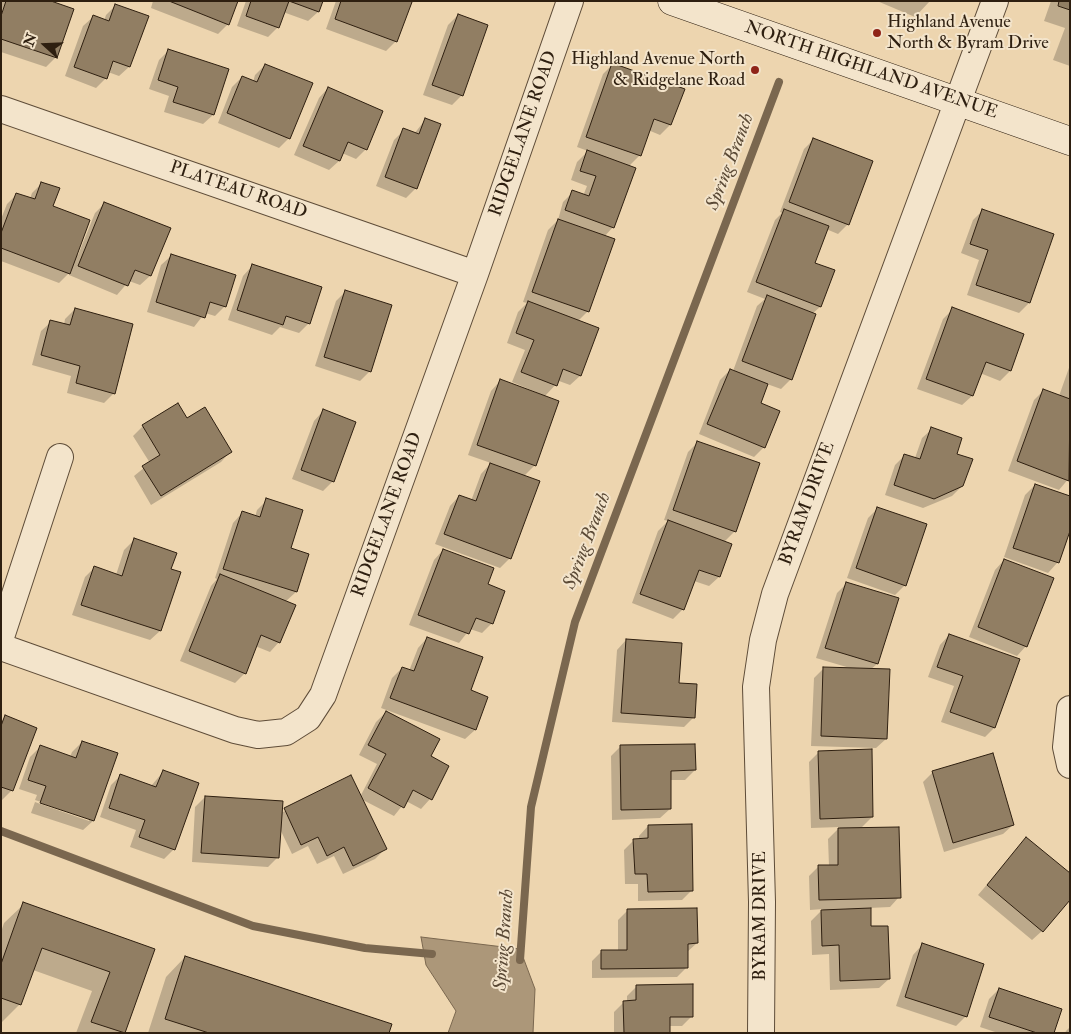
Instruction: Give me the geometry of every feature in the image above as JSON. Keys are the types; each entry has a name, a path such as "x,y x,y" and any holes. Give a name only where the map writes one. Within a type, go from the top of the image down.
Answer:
{"street":[{"name":"RIDGELANE ROAD","path":"1,647 242,732 258,735 286,732 308,718 323,695 475,274 570,1"},
{"name":"NORTH HIGHLAND AVENUE","path":"672,1 1070,141"},
{"name":"BYRAM DRIVE","path":"761,1033 762,902 756,687 763,640 775,594 995,1"},
{"name":"PLATEAU ROAD","path":"1,109 475,274"},
{"path":"1,637 60,457"},
{"path":"1070,709 1066,746 1070,765"}],"shaded area":[{"path":"421,937 520,949 535,989 533,1033 448,1033 456,1011 426,965"}],"building":[{"path":"6,1 51,1 74,9 57,58 1,39 1,16"},
{"path":"169,1 238,1 229,25"},
{"path":"251,1 289,1 279,28 246,16"},
{"path":"289,1 323,1 319,12"},
{"path":"341,1 412,2 397,42 335,19"},
{"path":"1059,1 1070,1 1070,10 1058,6"},
{"path":"115,4 149,16 130,67 113,61 107,79 74,67 93,15 109,21"},
{"path":"458,14 488,25 463,96 432,85"},
{"path":"168,49 229,69 214,115 173,102 178,87 158,80"},
{"path":"612,63 685,89 671,125 654,119 641,156 586,137"},
{"path":"265,64 313,83 290,139 227,113 242,76 257,82"},
{"path":"328,87 383,111 367,150 348,142 340,161 303,146"},
{"path":"425,118 441,124 417,189 385,177 403,128 419,134"},
{"path":"813,138 873,161 849,225 789,202"},
{"path":"587,150 636,168 614,228 565,210 572,190 589,196 596,176 580,171"},
{"path":"41,182 60,188 53,206 90,220 70,274 1,248 1,233 16,193 35,199"},
{"path":"104,202 171,228 151,276 135,270 128,286 78,266"},
{"path":"784,209 829,226 815,263 835,270 821,307 756,282"},
{"path":"982,209 1054,234 1030,303 976,285 988,250 970,244"},
{"path":"558,219 615,239 589,312 532,292"},
{"path":"171,254 236,275 226,307 210,302 205,318 156,302"},
{"path":"252,264 322,287 310,324 286,316 283,325 237,310"},
{"path":"345,290 392,305 371,372 324,357"},
{"path":"767,295 816,314 792,380 742,361"},
{"path":"528,301 599,328 581,376 563,369 557,386 521,372 534,340 516,333"},
{"path":"952,307 1024,334 1011,371 986,362 973,396 926,379"},
{"path":"75,308 133,324 115,394 76,383 80,366 41,355 50,320 70,325"},
{"path":"730,369 768,384 761,403 780,411 765,448 707,424"},
{"path":"500,379 559,401 536,466 477,445"},
{"path":"1043,389 1070,399 1069,481 1017,461"},
{"path":"178,403 187,418 205,407 232,452 161,496 142,466 160,455 142,425"},
{"path":"323,409 356,422 334,482 301,470"},
{"path":"931,427 962,438 957,454 973,459 963,486 934,499 894,485 904,454 920,459"},
{"path":"697,441 760,463 736,532 673,510"},
{"path":"490,463 540,481 511,559 444,534 459,495 476,501"},
{"path":"1035,484 1070,496 1070,531 1059,563 1013,548"},
{"path":"266,498 303,510 291,548 309,554 297,592 223,569 242,511 260,517"},
{"path":"877,507 927,524 906,586 856,568"},
{"path":"668,520 732,544 720,577 699,570 684,610 640,594"},
{"path":"134,538 177,553 171,569 181,572 161,631 81,605 94,566 122,576"},
{"path":"443,549 494,568 488,584 505,591 493,624 476,618 469,634 418,615"},
{"path":"1004,559 1054,578 1027,647 978,627"},
{"path":"220,574 296,605 280,643 261,635 246,674 189,651"},
{"path":"846,582 899,598 878,664 825,648"},
{"path":"949,634 1020,659 995,728 950,712 963,676 937,667"},
{"path":"427,637 483,657 471,690 488,697 476,730 390,698 402,667 414,671"},
{"path":"626,639 682,643 679,683 697,684 695,718 621,713"},
{"path":"823,667 890,669 887,739 821,736"},
{"path":"386,711 440,739 431,756 449,766 432,800 413,790 404,808 368,788 386,754 368,745"},
{"path":"5,715 37,728 13,791 1,787 1,726"},
{"path":"82,741 118,753 94,821 40,803 46,786 28,780 40,745 76,758"},
{"path":"695,744 696,770 671,771 671,809 621,810 620,745"},
{"path":"872,749 873,817 820,819 818,751"},
{"path":"993,753 1014,825 953,843 932,771"},
{"path":"163,770 199,783 175,850 139,837 145,820 109,808 120,774 156,787"},
{"path":"351,775 387,849 353,866 344,847 327,856 318,837 301,845 284,808"},
{"path":"205,796 283,801 279,858 201,853"},
{"path":"692,824 693,891 648,892 647,874 635,874 633,839 648,838 648,825"},
{"path":"899,827 901,898 819,900 818,865 838,865 838,828"},
{"path":"1026,837 1070,873 1070,900 1043,932 987,885"},
{"path":"23,902 155,949 125,1033 91,1022 110,972 42,948 21,1005 1,998 1,964"},
{"path":"697,908 698,943 688,944 688,968 601,969 601,950 627,950 627,909"},
{"path":"871,908 871,926 888,926 890,979 840,981 839,945 822,946 821,910"},
{"path":"922,943 984,964 967,1017 905,997"},
{"path":"185,956 392,1024 389,1033 209,1033 165,1019"},
{"path":"693,984 693,1017 670,1017 670,1033 624,1033 623,1001 636,1000 636,985"},
{"path":"999,988 1062,1009 1054,1033 1037,1033 989,1017"}],"waterway":[{"name":"Spring Branch","path":"520,960 531,807 575,622 779,82"},
{"path":"1,831 253,926 365,948 432,954"}],"place":[{"name":"Highland Avenue North & Byram Drive","path":"877,33"},
{"name":"Highland Avenue North & Ridgelane Road","path":"755,70"}]}
